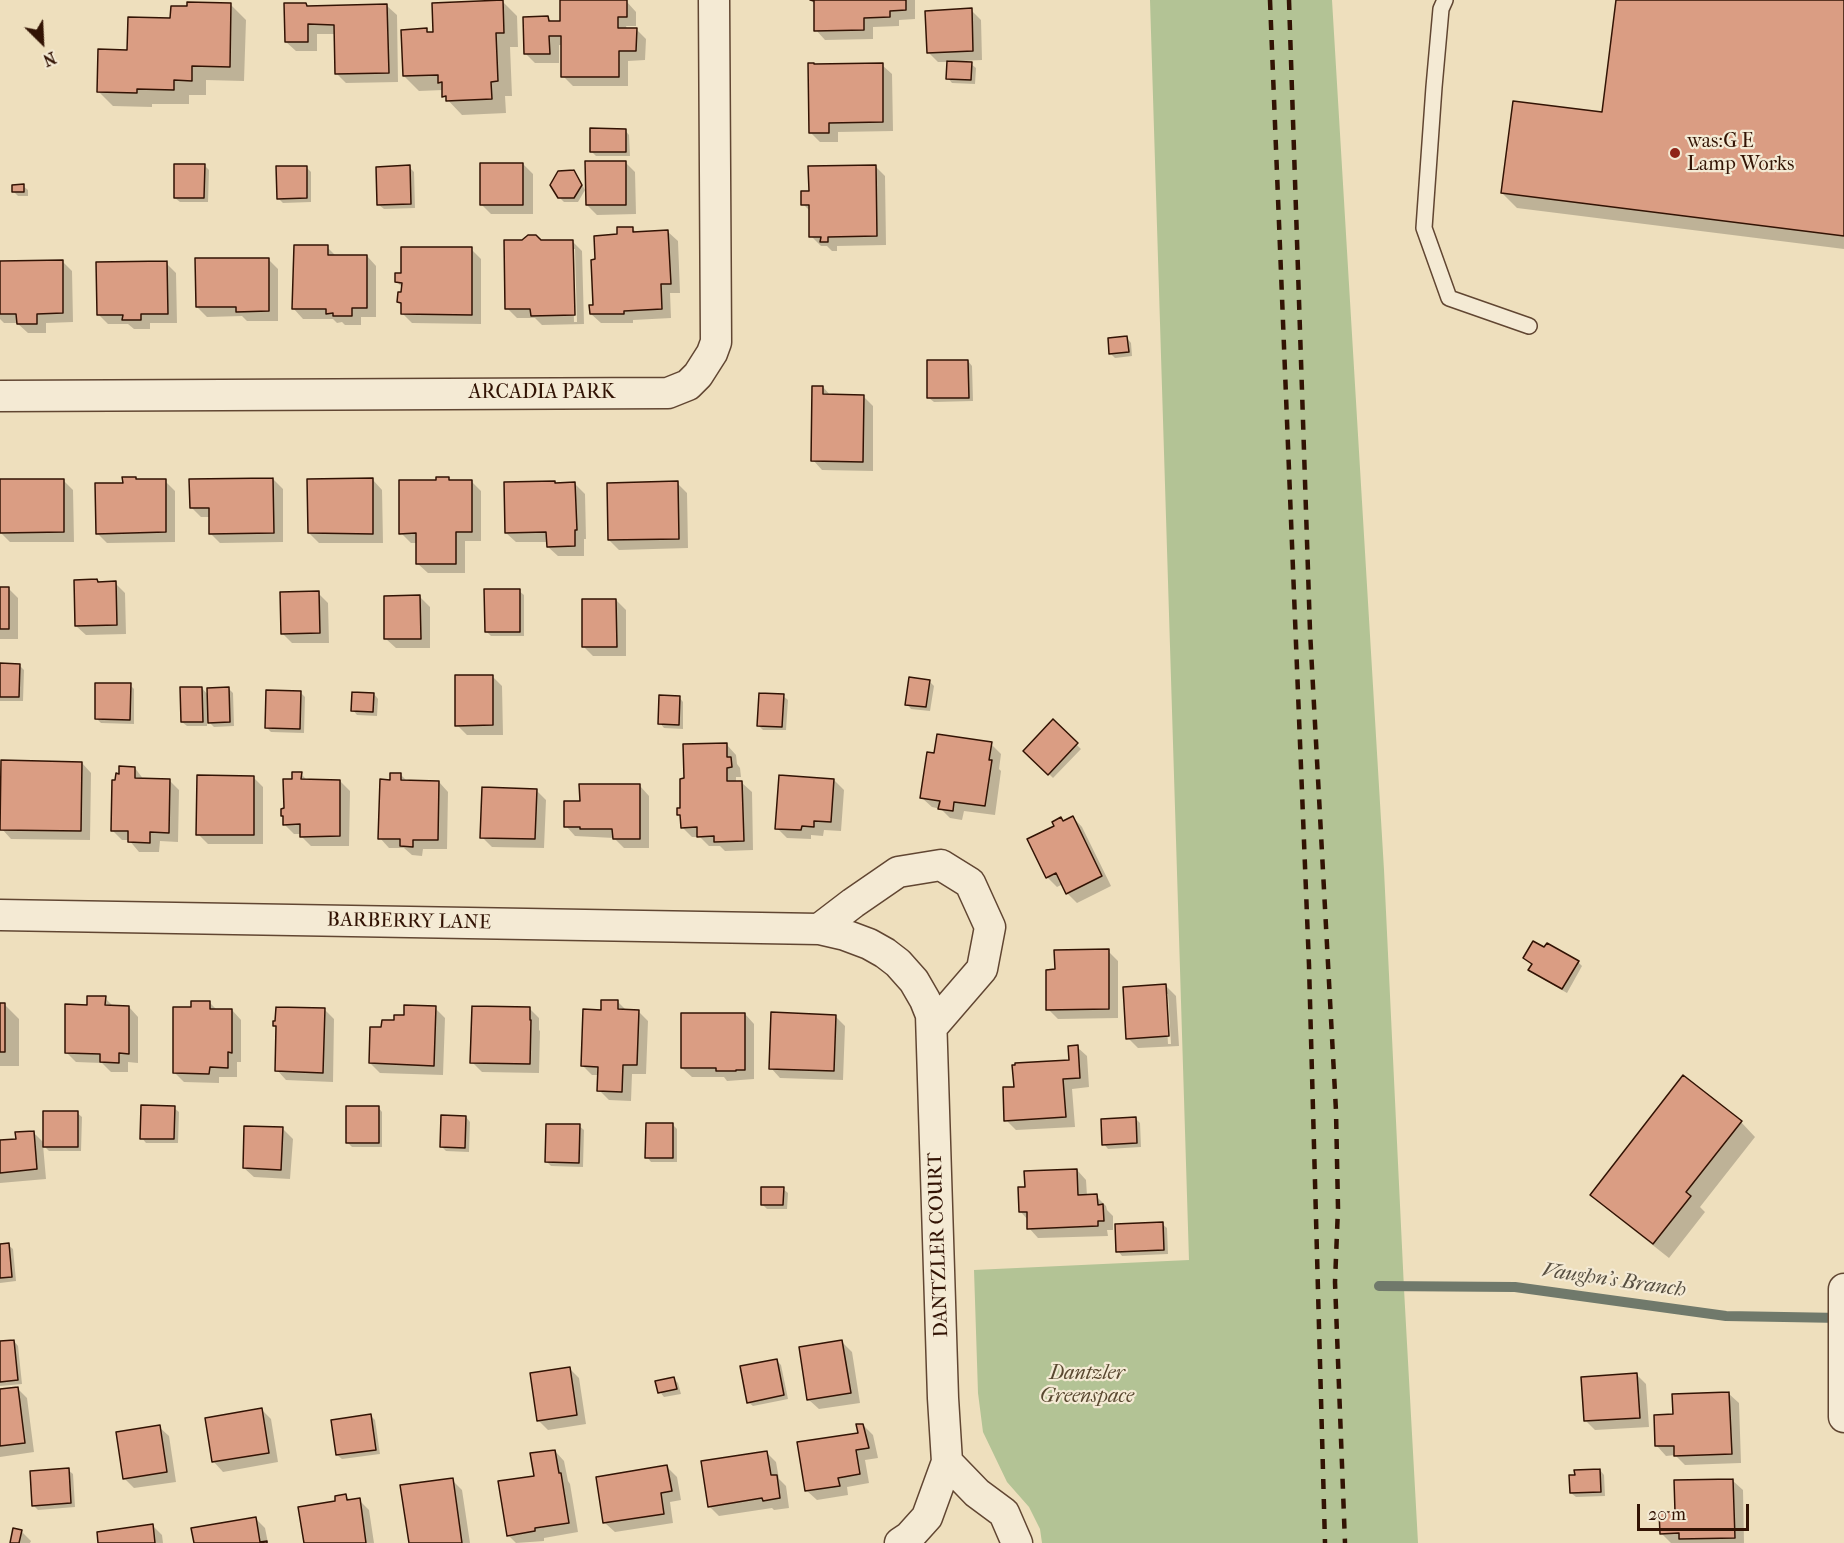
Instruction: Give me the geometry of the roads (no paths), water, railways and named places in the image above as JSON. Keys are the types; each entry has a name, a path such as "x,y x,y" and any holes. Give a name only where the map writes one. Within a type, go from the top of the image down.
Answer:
{"street":[{"name":"ARCADIA PARK","path":"0,396 668,393 688,385 698,375 716,342 714,0"},
{"path":"819,929 898,872 942,865 970,884 990,927 982,969 933,1027"},
{"name":"BARBERRY LANE","path":"0,915 819,929 845,935 868,944 898,963 914,981 925,1000 933,1027"},
{"name":"DANTZLER COURT","path":"900,1543 909,1537 927,1517 947,1462 943,1398 933,1027"},
{"path":"1844,1306 1844,1417"},
{"path":"947,1462 977,1493 1004,1513 1017,1543"}],"lane":[{"path":"1445,0 1441,9 1434,87 1425,228 1449,298 1529,326"}],"waterway":[{"name":"Vaughn's Branch","path":"1379,1286 1515,1287 1726,1316 1842,1318"}],"railway":[{"path":"1270,0 1309,965 1325,1543"},
{"path":"1289,0 1310,631 1336,1111 1338,1208 1335,1282 1345,1543"}],"place":[{"name":"was:G E Lamp Works","path":"1675,153"}],"park label":[{"name":"Dantzler Greenspace","path":"1087,1386"}]}
